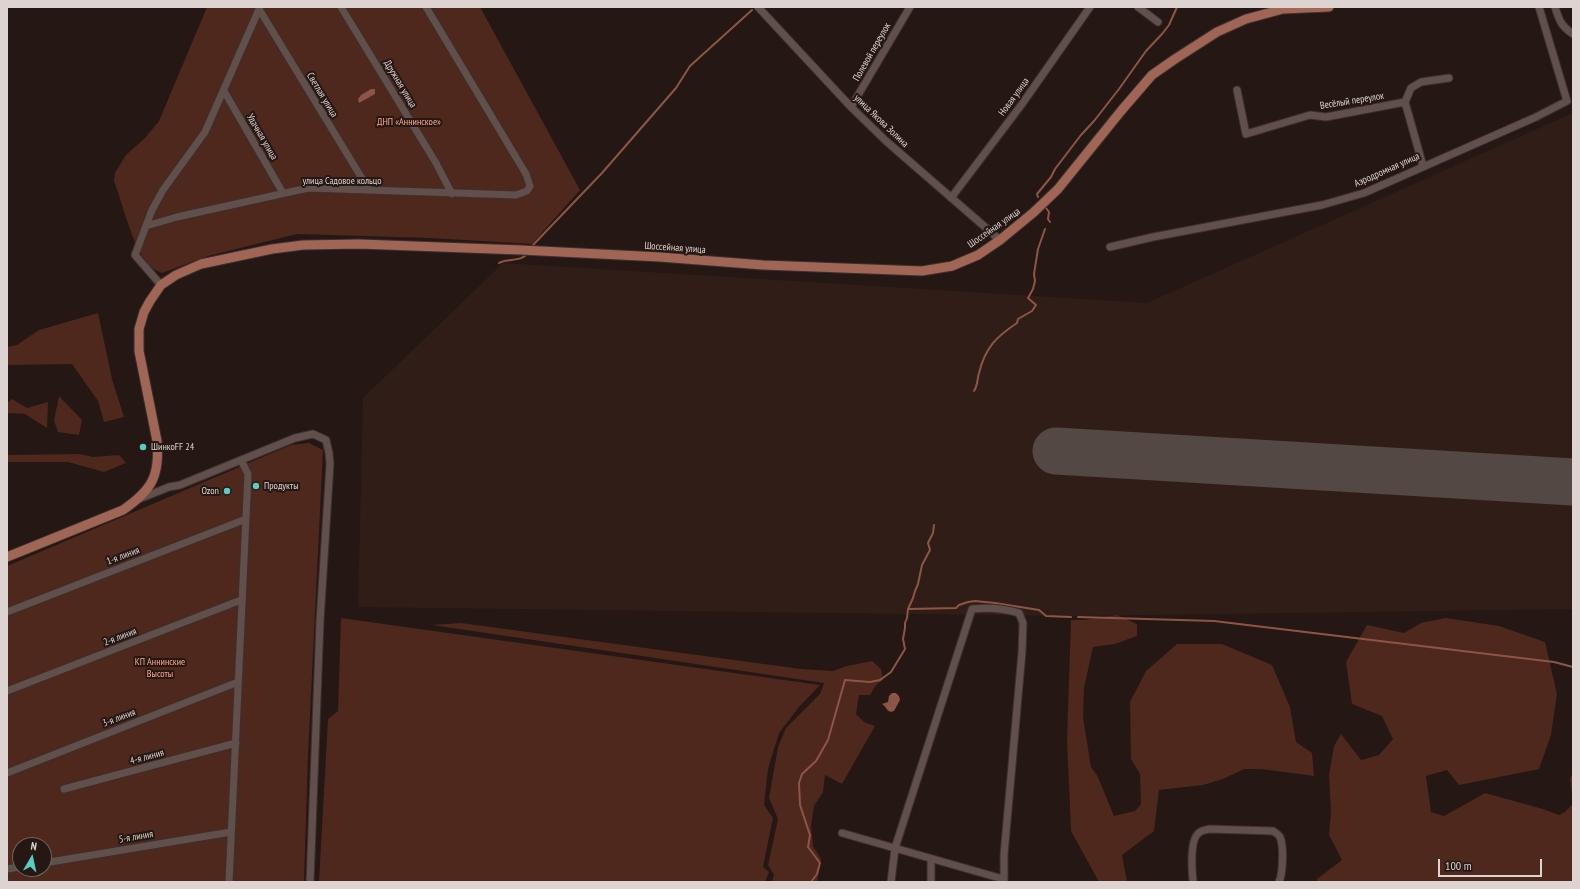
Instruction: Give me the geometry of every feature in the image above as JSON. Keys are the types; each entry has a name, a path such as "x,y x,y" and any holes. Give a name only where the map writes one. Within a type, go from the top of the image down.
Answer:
{"main road":[{"name":"Шоссейная улица","path":"161,285 176,275 200,264 265,250 303,245 359,244 521,250 763,265 922,272 952,266 978,255 1000,240 1058,190 1152,75 1175,59 1216,32 1246,19 1284,9 1329,7"},
{"path":"7,557 123,510 139,499 151,485 157,469 158,455 155,428 140,350 139,329 144,312 161,285"}],"street":[{"name":"Дружная улица","path":"341,7 436,162 452,194"},
{"name":"улица Садовое кольцо","path":"146,226 177,217 308,188 452,194 520,194 528,191 530,186 526,174 426,7"},
{"name":"Полевой переулок","path":"851,107 910,7"},
{"name":"Новая улица","path":"951,198 1022,104 1090,7"},
{"path":"1138,7 1158,22"},
{"name":"Аэродромная улица","path":"1110,247 1153,237 1322,205 1364,193 1536,116 1567,100 1539,7"},
{"path":"1555,7 1564,28 1573,34"},
{"path":"161,285 135,255 152,210 163,190 205,132 259,8"},
{"name":"Светлая улица","path":"259,8 369,190"},
{"name":"улица Якова Золина","path":"760,8 851,107 886,141 1000,240"},
{"path":"1423,166 1404,102 1410,88 1420,82 1449,78"},
{"name":"Весёлый переулок","path":"1237,90 1246,134 1310,115 1326,117 1404,102"},
{"name":"Удачная улица","path":"224,91 283,194"},
{"path":"139,499 169,487 180,485 295,438 313,434 326,440 330,453 320,621 310,882"},
{"path":"229,882 248,474 241,460"},
{"name":"1-я линия","path":"7,612 246,519"},
{"name":"2-я линия","path":"7,691 241,600"},
{"path":"842,833 895,848 1003,880 1022,652 1023,622 1019,614 1005,609 986,607 972,609 895,848 891,882"},
{"name":"3-я линия","path":"7,773 238,682"},
{"name":"4-я линия","path":"64,789 236,743"},
{"path":"1192,882 1193,844 1195,837 1199,832 1209,829 1273,831 1278,834 1282,847 1282,868 1279,882"},
{"name":"5-я линия","path":"52,862 231,832"},
{"path":"931,859 931,882"}],"shaded area":[{"path":"371,89 375,89 375,94 359,103 358,99 361,95"},
{"path":"1573,113 1573,609 1073,616 358,607 363,398 503,263 1147,303"},
{"path":"892,693 896,693 900,700 894,711 890,712 882,704 888,702 889,696"}],"green space":[{"name":"ДНП «Аннинское»","path":"207,7 480,7 580,190 532,244 430,238 297,234 208,256 162,273 157,271 150,266 140,253 136,244 114,181 115,173 126,155 145,138 159,121"},
{"path":"98,313 112,379 124,417 104,422 98,401 72,364 7,365 7,347 17,345 39,330"},
{"path":"59,396 82,420 79,435 58,432 54,421"},
{"path":"12,399 27,408 48,402 47,428 25,414 7,413 7,403"},
{"name":"КП Аннинские Высоты","path":"309,443 323,450 308,756 304,882 7,882 7,566 291,445"},
{"path":"80,454 93,457 119,455 126,463 104,472 68,462 7,462 7,455"},
{"path":"1117,615 1137,624 1137,636 1115,644 1093,647 1084,688 1083,717 1091,767 1098,777 1114,816 1135,811 1141,804 1140,774 1131,759 1130,702 1146,671 1177,644 1222,644 1272,665 1290,707 1296,742 1312,753 1314,776 1261,769 1244,769 1223,779 1203,785 1159,790 1154,831 1122,855 1127,882 1099,882 1071,831 1067,741 1071,620 1084,620"},
{"path":"341,618 820,685 799,707 779,733 768,769 764,805 773,818 763,867 769,872 765,882 319,882 328,719 338,711"},
{"path":"1446,618 1499,626 1545,642 1557,694 1551,735 1539,769 1459,785 1447,770 1426,776 1431,812 1444,816 1485,793 1559,815 1565,812 1573,804 1573,882 1317,882 1317,879 1342,860 1329,835 1331,811 1329,775 1334,746 1341,734 1361,760 1379,755 1393,739 1382,716 1352,704 1346,662 1367,625 1404,633 1421,623"},
{"path":"461,623 801,669 833,671 847,666 872,661 881,669 883,680 876,685 870,695 859,695 856,714 864,722 875,726 842,784 825,775 823,792 814,806 811,826 813,846 821,859 817,882 772,882 774,875 768,865 778,819 769,798 778,747 786,728 820,694 824,683 432,625"},
{"path":"1573,772 1573,804 1570,779"}],"waterway":[{"path":"1038,197 1037,194 1051,177 1055,169 1119,89 1146,51 1169,25 1177,7"},
{"path":"533,245 602,173 676,88 690,66 752,10"},
{"path":"1046,208 1049,212 1048,219 1050,222"},
{"path":"974,391 981,364 992,344 997,338 1017,323 1018,319 1032,311 1036,305 1028,298 1035,281 1034,274 1038,249 1045,229"},
{"path":"499,263 519,259 525,256"},
{"path":"811,882 817,874 820,863 808,847 810,835 800,805 799,783 802,774 816,761 828,740 845,680 870,682 880,680 891,672 905,649 903,639 908,609 918,584 922,565 930,550 928,543 933,533 934,525"},
{"path":"909,609 956,608 959,605 975,601 1039,610 1046,616 1071,617"},
{"path":"1078,617 1214,621 1554,662 1573,667"}],"runway":[{"path":"1056,451 1573,482"}],"place":[{"name":"ШинкоFF 24","path":"143,447"},
{"name":"Продукты","path":"256,486"},
{"name":"Ozon","path":"227,491"}]}
